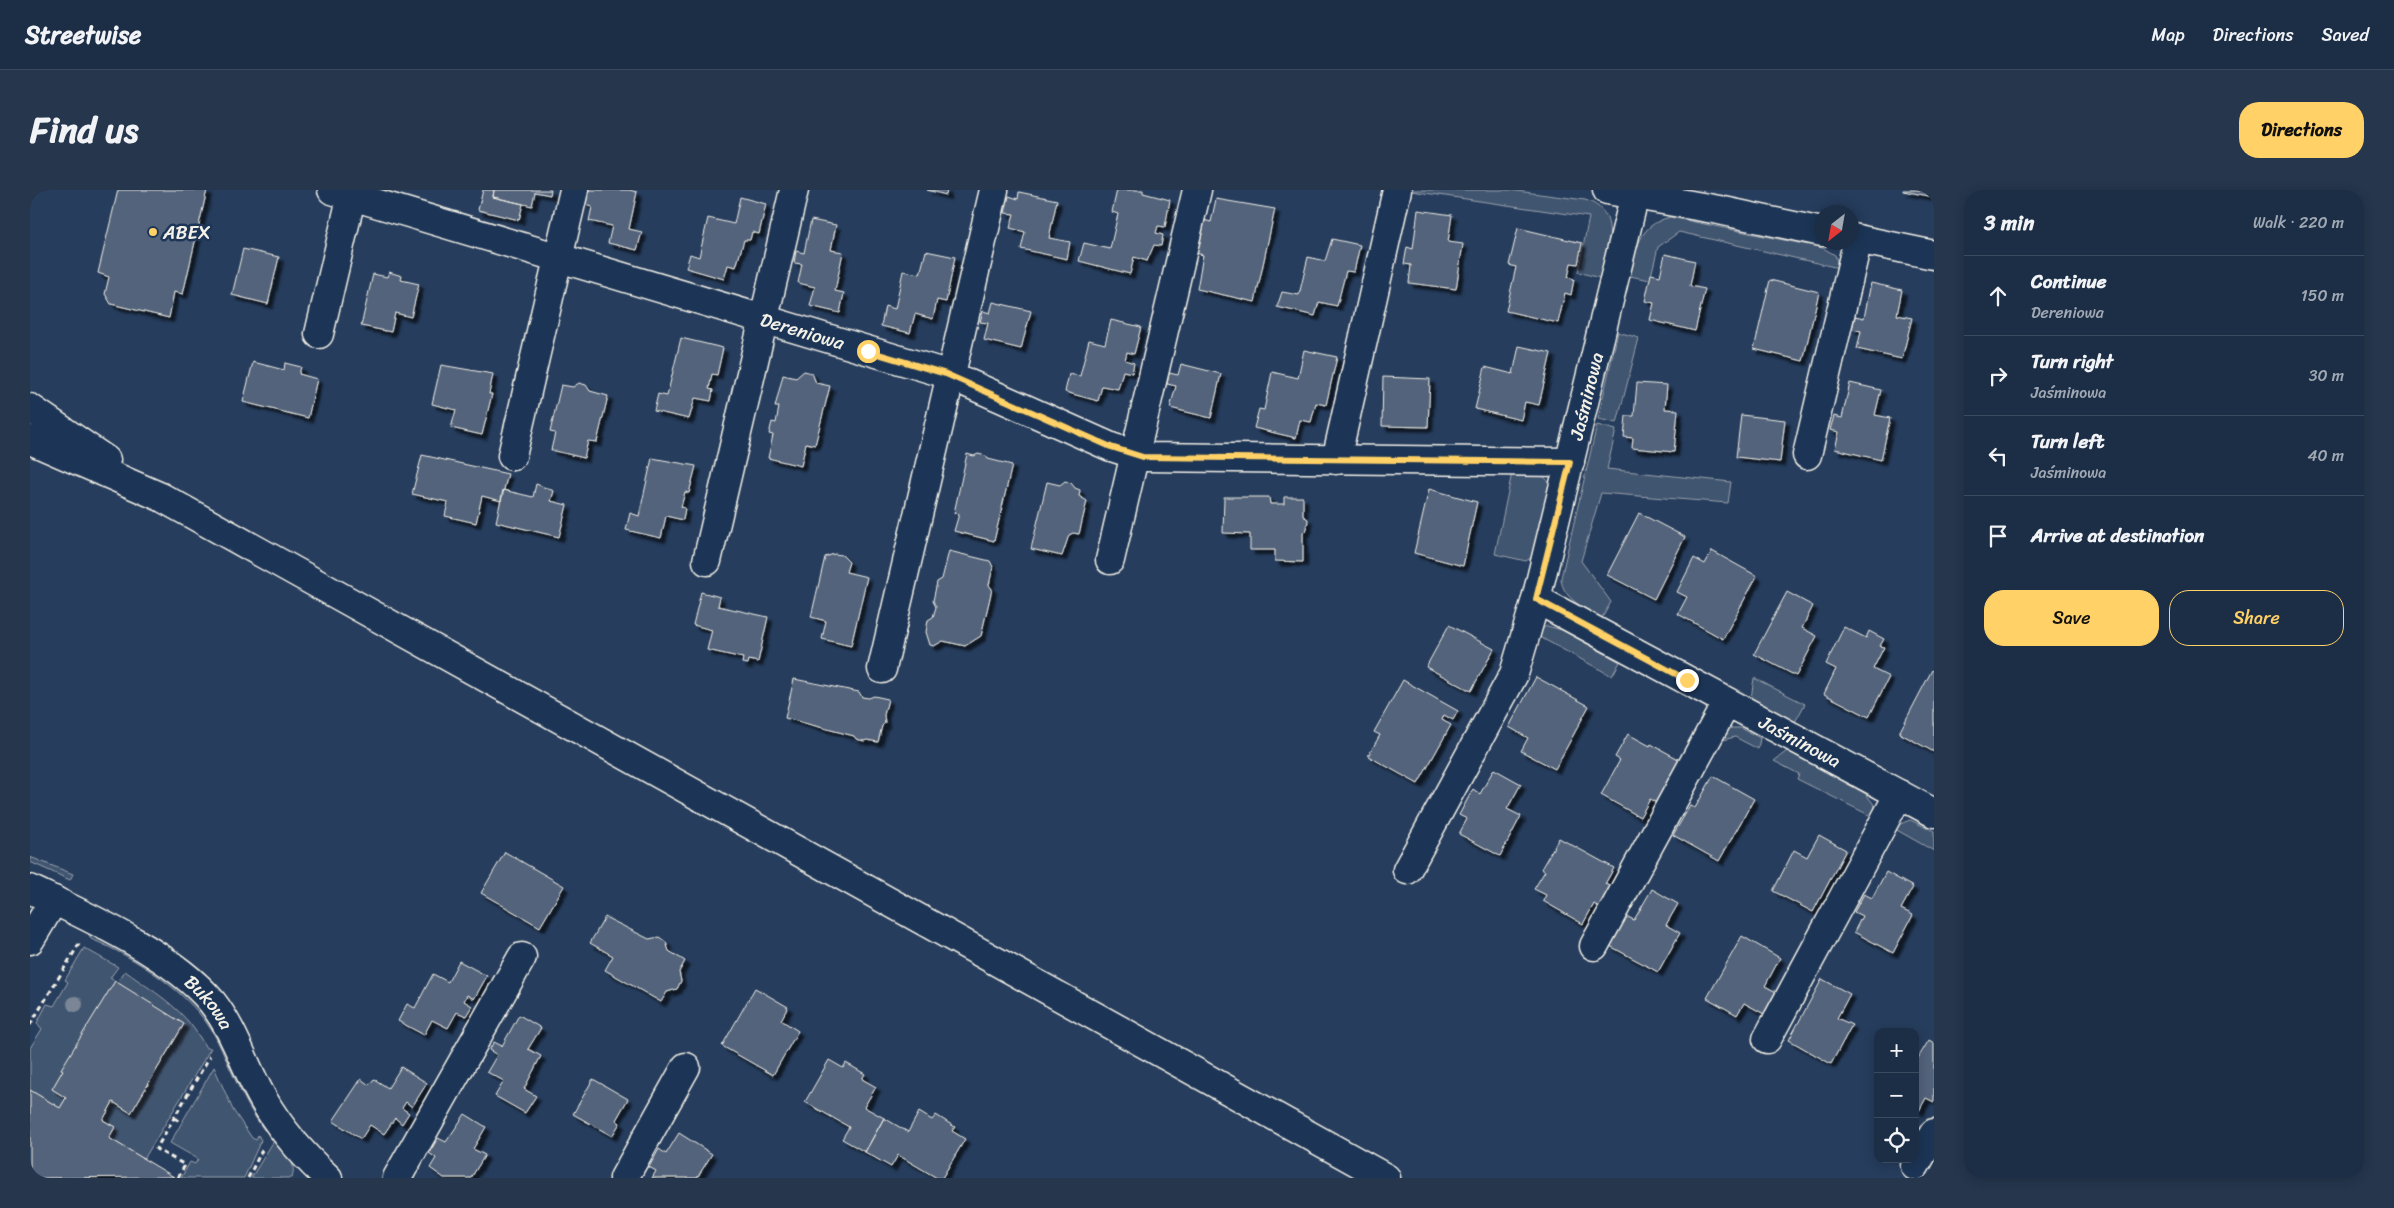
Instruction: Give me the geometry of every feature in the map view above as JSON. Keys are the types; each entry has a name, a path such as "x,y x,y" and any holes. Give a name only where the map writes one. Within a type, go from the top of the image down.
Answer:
{"street":[{"path":"512,456 574,190"},
{"path":"707,560 794,190"},
{"path":"882,668 994,190"},
{"path":"1110,560 1197,190"},
{"path":"1336,460 1397,190"},
{"path":"1607,190 1636,192 1814,230"},
{"path":"319,334 346,192"},
{"name":"Dereniowa","path":"346,192 950,376 1111,447 1135,455 1164,458 1570,462"},
{"name":"Jaśminowa","path":"1636,192 1536,599 1934,813"},
{"path":"1859,240 1934,255"},
{"path":"1807,455 1853,250"},
{"path":"30,408 161,497 1386,1178"},
{"path":"30,440 161,497"},
{"path":"1407,870 1514,674 1536,599"},
{"path":"1594,946 1727,702"},
{"path":"1767,1039 1899,794"},
{"path":"30,940 42,895"},
{"name":"Bukowa","path":"42,895 152,952 185,976 212,1002 237,1045 263,1099 314,1173"},
{"path":"397,1178 522,957"},
{"path":"624,1178 686,1067"},
{"path":"1915,1166 1934,1133"}],"path":[{"path":"30,1025 83,938"},
{"path":"178,1178 185,1165 156,1149 211,1054"},
{"path":"174,1118 182,1122"}],"shaded area":[{"path":"1409,190 1509,190 1585,200 1597,206 1604,213 1608,223 1608,244 1600,278 1578,272 1589,217 1411,191 1397,254 1394,253"},
{"path":"1670,217 1814,246 1814,250 1826,250 1835,255 1839,268 1679,232 1658,247 1650,280 1630,276 1637,247 1641,239 1651,226"},
{"path":"1618,332 1639,338 1617,423 1598,419"},
{"path":"1597,425 1616,430 1607,469 1731,482 1728,503 1601,493 1581,561 1611,602 1602,618 1570,598 1562,585 1561,578"},
{"path":"1513,468 1541,475 1550,483 1553,489 1535,555 1526,561 1495,554"},
{"path":"1547,626 1562,630 1620,662 1612,676 1536,635 1538,631"},
{"path":"1754,678 1805,704 1795,722 1751,699"},
{"path":"1741,728 1760,738 1758,749 1735,737 1715,742 1724,729"},
{"path":"1787,751 1866,794 1875,806 1875,818 1797,779 1799,774 1774,761"},
{"path":"1910,820 1934,831 1934,851 1895,829 1868,881 1865,880 1895,826"},
{"path":"30,857 73,874 70,880 30,862"},
{"path":"88,933 106,941 145,964 182,989 208,1017 268,1131 264,1130 250,1108 216,1038 193,1006 178,992 144,967 91,939"},
{"path":"84,948 118,967 110,978 115,981 52,1089 66,1098 60,1108 30,1090 30,1048 42,1029 37,1023 47,1004 54,1006 68,982 65,980"},
{"path":"125,971 161,996 190,1023 206,1048 211,1048 144,1159 109,1138 115,1127 103,1120 113,1102 131,1112 184,1025 117,983"},
{"path":"214,1067 233,1110 252,1138 256,1140 258,1135 261,1140 244,1178 181,1178 190,1162 195,1164 198,1159 170,1143"},
{"path":"275,1139 290,1157 293,1167 292,1178 251,1178"}],"building":[{"name":"ABEX","path":"118,190 207,190 183,294 174,292 169,318 111,304 105,294 109,277 98,273"},
{"path":"483,190 494,190 493,197 523,204 519,220 478,210"},
{"path":"494,190 551,190 550,195 535,192 532,206 493,197"},
{"path":"589,190 629,190 637,192 629,229 642,232 637,250 608,243 612,226 589,221 592,207 585,205"},
{"path":"927,190 947,190 946,195"},
{"path":"1117,190 1143,190 1143,193 1170,200 1165,227 1158,226 1156,233 1163,235 1161,246 1154,245 1147,261 1134,257 1130,274 1079,261 1084,243 1110,249 1118,214 1112,212"},
{"path":"1903,190 1934,190 1934,197 1903,191"},
{"path":"1019,192 1057,200 1049,238 1070,242 1067,259 1021,249 1025,232 1010,228 1014,214 1005,213 1009,196 1018,199"},
{"path":"740,197 766,204 759,234 752,232 750,240 744,240 736,267 728,265 724,279 686,268 690,254 699,257 708,218 734,224"},
{"path":"1216,199 1275,209 1255,302 1197,289 1203,255 1196,253 1204,220 1211,222"},
{"path":"1418,210 1452,215 1448,242 1463,244 1456,289 1409,283 1411,265 1404,264 1407,247 1413,249"},
{"path":"811,220 836,225 831,250 843,252 835,291 844,293 840,313 810,306 815,287 798,283 802,264 794,263 796,251 804,253"},
{"path":"1518,228 1582,243 1578,264 1571,263 1568,277 1574,279 1571,295 1565,293 1558,323 1506,311 1516,267 1509,265"},
{"path":"1332,239 1360,245 1354,272 1346,271 1337,306 1319,302 1315,316 1277,307 1282,292 1299,295 1308,257 1325,261"},
{"path":"243,249 279,257 268,304 232,295"},
{"path":"926,251 955,257 946,302 937,300 933,319 915,314 910,333 881,326 885,306 895,309 903,271 920,274"},
{"path":"1665,254 1695,261 1690,286 1705,289 1695,331 1650,320 1654,303 1645,301 1651,274 1660,276"},
{"path":"389,272 402,276 401,280 419,284 411,317 395,313 391,332 361,326 373,274 387,277"},
{"path":"1770,280 1819,292 1803,361 1754,349"},
{"path":"1871,283 1902,290 1897,315 1912,318 1902,359 1857,349 1861,331 1852,329 1855,316 1864,318"},
{"path":"993,302 1031,311 1021,349 984,340 988,323 980,322 983,311 990,313"},
{"path":"1111,320 1141,327 1134,354 1127,352 1125,360 1134,363 1132,373 1123,371 1118,389 1102,386 1098,401 1065,392 1069,374 1080,376 1089,340 1105,344"},
{"path":"681,338 723,348 717,375 712,374 709,389 713,390 711,401 695,398 689,419 654,411 658,394 667,396"},
{"path":"1519,346 1551,353 1539,405 1525,402 1521,420 1475,409 1485,367 1513,374"},
{"path":"1304,350 1337,357 1326,405 1316,403 1311,422 1300,420 1296,438 1254,428 1259,409 1264,410 1272,372 1298,378"},
{"path":"253,362 284,370 285,363 301,367 299,374 317,379 308,418 243,402"},
{"path":"1181,364 1221,374 1211,418 1170,408 1176,386 1167,384 1169,373 1178,375"},
{"path":"441,365 493,374 489,394 492,394 482,435 451,428 456,410 432,404"},
{"path":"804,371 812,373 816,383 830,386 815,445 806,443 801,466 768,458 773,435 769,434 772,422 776,423 779,407 775,407 783,375 796,378"},
{"path":"1383,377 1430,379 1428,427 1382,426"},
{"path":"579,383 586,385 590,391 608,396 597,442 588,441 584,458 551,450 555,433 550,432 561,385 573,387"},
{"path":"1637,383 1667,385 1665,409 1678,410 1674,452 1632,448 1633,438 1624,437 1626,416 1634,416"},
{"path":"1850,383 1881,390 1875,415 1890,418 1881,460 1835,449 1839,432 1830,430 1834,416 1842,418"},
{"path":"1741,415 1785,420 1780,462 1736,457"},
{"path":"967,454 974,456 978,454 986,456 988,459 1012,465 994,541 954,531 959,514 954,513"},
{"path":"422,455 508,474 501,501 482,496 476,523 445,516 448,502 412,494"},
{"path":"652,458 696,466 689,493 685,492 681,507 685,508 683,520 666,516 661,538 626,530 630,513 639,516"},
{"path":"1065,481 1080,490 1079,496 1087,501 1079,534 1073,533 1069,535 1062,556 1031,549 1047,482 1060,485"},
{"path":"536,484 554,491 551,501 567,505 559,537 496,522 503,490 533,497"},
{"path":"1429,489 1477,502 1463,566 1414,553"},
{"path":"1224,497 1269,497 1270,504 1284,504 1284,497 1303,497 1303,516 1308,519 1307,529 1303,533 1303,562 1275,561 1275,550 1250,550 1250,534 1223,533"},
{"path":"1639,513 1685,537 1654,599 1607,575"},
{"path":"949,551 990,561 993,567 989,585 992,589 981,636 965,646 943,641 934,646 930,645 926,632 928,620 933,617 936,607 933,601 937,582 942,579"},
{"path":"1712,551 1757,576 1723,639 1678,614 1687,597 1677,592 1694,558 1705,564"},
{"path":"834,554 842,555 849,562 846,572 867,577 851,646 822,639 826,621 811,617 825,557"},
{"path":"701,592 720,597 718,606 768,617 758,662 749,660 748,664 742,663 743,658 707,650 712,630 693,625"},
{"path":"1787,592 1813,606 1802,628 1817,636 1796,676 1754,654"},
{"path":"1449,625 1494,649 1471,691 1426,667"},
{"path":"1844,627 1866,638 1869,631 1884,639 1880,646 1884,647 1873,669 1889,677 1869,717 1824,694 1836,669 1826,664"},
{"path":"1932,670 1934,671 1934,752 1899,733"},
{"path":"1536,677 1589,706 1555,769 1521,751 1528,738 1509,727"},
{"path":"794,679 859,692 862,697 869,698 874,696 888,699 884,715 885,723 882,726 878,742 856,739 854,736 785,718"},
{"path":"1403,680 1458,711 1453,720 1444,715 1442,720 1451,725 1418,784 1368,756 1380,735 1374,732"},
{"path":"1628,734 1682,761 1658,804 1650,799 1640,817 1601,795 1620,760 1615,757"},
{"path":"1494,769 1521,784 1507,809 1521,816 1500,856 1459,834 1467,819 1459,815 1473,789 1480,794"},
{"path":"1713,776 1754,799 1719,861 1673,835 1690,806 1695,808"},
{"path":"1819,835 1846,850 1813,912 1773,891 1794,850 1807,857"},
{"path":"1559,838 1614,868 1605,884 1613,888 1602,909 1594,904 1583,924 1543,901 1546,895 1534,889 1545,871 1541,869"},
{"path":"505,852 564,886 540,927 481,893"},
{"path":"1886,872 1913,887 1901,909 1913,915 1893,953 1854,932 1862,916 1854,912 1864,894 1872,898"},
{"path":"1652,889 1678,904 1666,925 1680,933 1658,972 1610,946 1626,916 1634,920"},
{"path":"605,917 649,939 659,937 666,942 669,951 685,961 679,972 681,981 677,989 667,992 661,1002 605,970 613,956 590,943"},
{"path":"1742,936 1780,958 1765,986 1778,993 1766,1015 1744,1003 1737,1015 1707,998"},
{"path":"459,961 487,976 474,999 467,995 464,1001 472,1006 466,1016 457,1012 448,1028 432,1020 424,1035 398,1021 407,1004 415,1008 433,974 448,982"},
{"path":"1822,979 1850,994 1837,1018 1852,1025 1831,1064 1789,1040"},
{"path":"115,981 184,1024 131,1113 113,1102 103,1120 115,1127 109,1138 174,1177 30,1178 30,1090 60,1108 66,1098 52,1089 63,1070 61,1069"},
{"path":"755,988 788,1007 781,1020 798,1031 773,1075 722,1046"},
{"path":"519,1015 541,1028 528,1049 541,1056 524,1089 536,1096 525,1113 495,1096 504,1081 487,1072 497,1055 489,1050 494,1042 502,1046"},
{"path":"1929,1040 1934,1043 1934,1102 1926,1098 1919,1111 1919,1073 1919,1056"},
{"path":"829,1060 843,1068 846,1063 865,1074 862,1079 876,1087 864,1107 884,1118 865,1152 842,1139 849,1127 805,1102"},
{"path":"401,1067 427,1083 412,1107 406,1102 402,1108 409,1113 402,1124 395,1118 384,1134 370,1125 361,1139 333,1121 361,1079 369,1085 374,1079 388,1088"},
{"path":"593,1079 628,1099 616,1120 620,1123 612,1136 573,1114"},
{"path":"919,1112 932,1120 936,1115 955,1127 952,1131 965,1139 942,1178 937,1178 898,1155 891,1167 865,1152 884,1118 908,1132"},
{"path":"465,1114 486,1127 473,1149 485,1155 471,1178 444,1178 430,1168 436,1158 429,1153 438,1138 446,1142"},
{"path":"679,1133 712,1154 697,1178 652,1178 656,1171 649,1167 659,1149 666,1154"}],"place":[{"name":"ABEX","path":"153,232"}],"route":[{"path":"868,351 946,374 1111,447 1128,454 1143,457 1570,462 1536,599 1687,680"}]}
